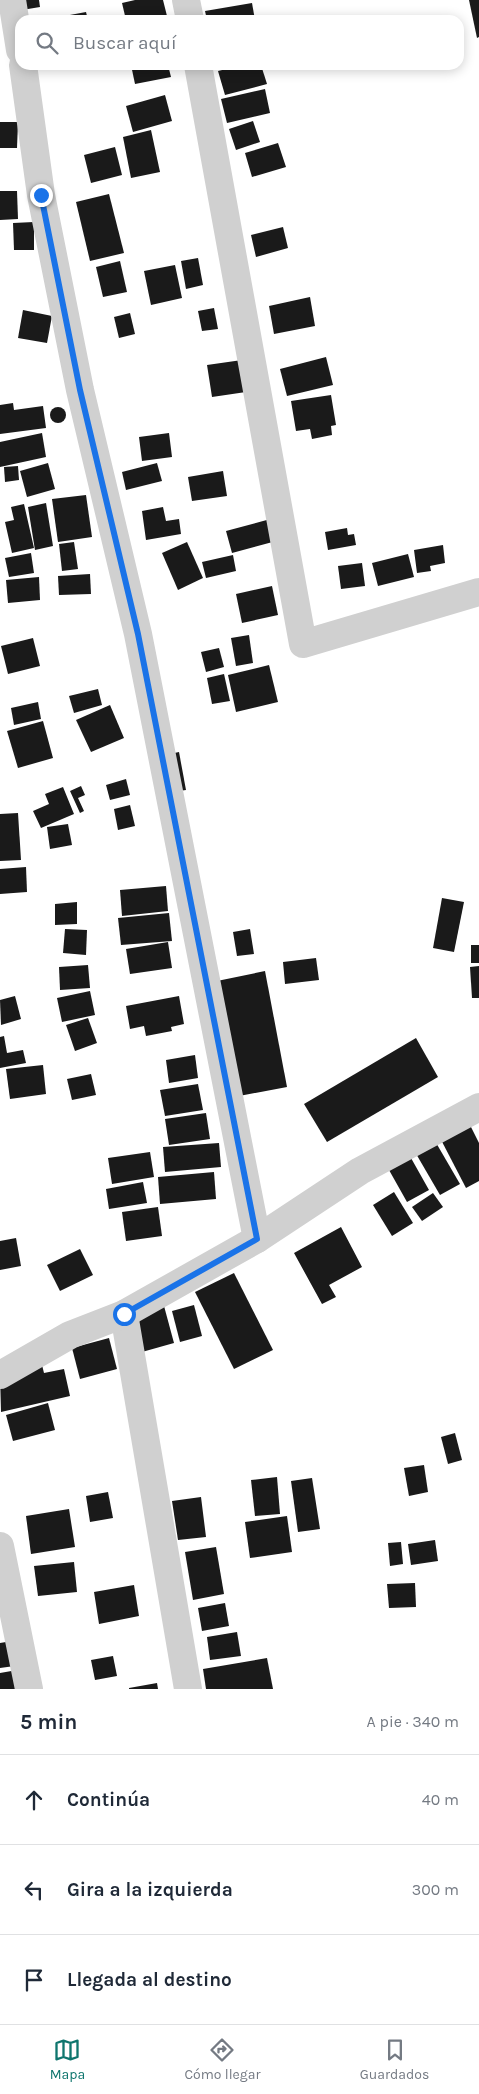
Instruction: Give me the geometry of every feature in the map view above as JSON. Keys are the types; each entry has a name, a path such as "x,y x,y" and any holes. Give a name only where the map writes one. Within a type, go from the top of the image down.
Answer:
{"street":[{"path":"12,0 15,19"},
{"path":"186,0 189,15"},
{"path":"24,70 48,234 80,390 138,634 257,1239"},
{"path":"199,70 303,644 479,592"},
{"path":"0,1374 70,1335 124,1314 257,1239 360,1171 479,1107"},
{"path":"124,1314 188,1689"},
{"path":"0,1546 29,1689"}],"building":[{"path":"21,0 39,0 40,7 22,10"},
{"path":"135,0 163,0 167,15 125,15 122,3"},
{"path":"469,0 479,0 479,37 477,38"},
{"path":"252,3 254,15 206,15 205,11"},
{"path":"86,12 87,15 70,15"},
{"path":"132,70 169,70 171,77 135,84"},
{"path":"263,70 267,84 225,95 218,71"},
{"path":"265,89 270,113 227,123 221,99"},
{"path":"165,95 172,121 133,132 126,106"},
{"path":"253,121 260,142 236,150 229,129"},
{"path":"0,122 18,122 17,148 0,148"},
{"path":"151,130 160,172 131,178 123,137"},
{"path":"278,143 286,167 252,177 245,153"},
{"path":"115,147 122,175 91,183 84,155"},
{"path":"0,191 17,191 18,219 0,220"},
{"path":"109,194 124,253 90,261 76,202"},
{"path":"34,222 34,250 14,250 13,223"},
{"path":"283,227 288,248 256,257 251,235"},
{"path":"198,258 203,285 186,289 181,261"},
{"path":"120,261 127,292 103,297 96,267"},
{"path":"175,265 182,298 151,305 144,271"},
{"path":"310,297 315,326 274,334 269,306"},
{"path":"214,308 218,329 202,331 198,311"},
{"path":"23,310 52,316 47,343 18,338"},
{"path":"130,313 135,334 119,338 114,317"},
{"path":"326,357 333,385 287,396 280,369"},
{"path":"242,360 246,392 212,397 207,365"},
{"path":"331,395 336,425 331,426 332,435 312,439 310,429 296,431 291,401"},
{"path":"13,403 14,410 43,406 46,428 0,434 0,405"},
{"path":"55,407 61,407 66,412 64,421 55,423 50,418 50,412"},
{"path":"42,433 46,457 0,467 0,442"},
{"path":"169,433 172,457 142,461 139,437"},
{"path":"48,463 55,489 27,497 20,471"},
{"path":"157,463 162,481 126,490 122,472"},
{"path":"18,466 19,480 5,482 4,467"},
{"path":"223,471 227,496 192,501 188,477"},
{"path":"86,495 92,537 58,542 52,499"},
{"path":"46,503 53,546 35,550 28,507"},
{"path":"24,504 34,548 12,553 5,522 14,520 11,507"},
{"path":"163,507 166,521 179,519 181,534 146,540 142,511"},
{"path":"274,518 280,540 232,553 226,531"},
{"path":"347,528 348,535 354,534 356,545 328,550 325,532"},
{"path":"74,542 78,569 62,571 59,544"},
{"path":"187,542 203,578 178,590 162,553"},
{"path":"443,545 445,563 430,566 431,571 417,573 414,550"},
{"path":"31,553 34,573 9,577 5,558"},
{"path":"408,554 414,577 378,586 372,563"},
{"path":"233,555 236,571 206,578 202,562"},
{"path":"362,563 365,586 341,589 338,566"},
{"path":"90,574 91,594 59,595 58,576"},
{"path":"39,577 40,600 8,603 6,580"},
{"path":"272,586 278,615 242,623 236,594"},
{"path":"249,635 253,663 236,666 231,638"},
{"path":"33,638 40,666 8,674 1,646"},
{"path":"219,648 224,667 206,672 201,652"},
{"path":"269,665 278,702 236,712 228,675"},
{"path":"224,674 230,701 212,704 207,678"},
{"path":"98,689 102,705 74,713 69,696"},
{"path":"38,702 41,719 14,725 11,708"},
{"path":"110,705 124,738 91,752 76,720"},
{"path":"43,721 53,758 18,768 7,731"},
{"path":"179,752 186,790 172,792 165,755"},
{"path":"126,779 130,795 110,800 106,785"},
{"path":"81,786 85,795 78,798 84,811 80,813 70,791"},
{"path":"63,787 74,814 41,828 33,811 49,804 45,794"},
{"path":"130,805 135,826 118,830 114,809"},
{"path":"18,813 21,860 0,861 0,814"},
{"path":"68,824 72,845 50,849 47,827"},
{"path":"26,867 27,892 0,894 0,869"},
{"path":"166,886 168,911 122,916 120,890"},
{"path":"442,898 464,902 454,952 433,948"},
{"path":"77,902 77,924 55,925 55,904"},
{"path":"169,913 172,941 121,945 118,918"},
{"path":"65,929 87,930 86,955 63,953"},
{"path":"250,929 254,954 237,956 233,932"},
{"path":"168,942 172,968 130,974 126,949"},
{"path":"471,945 479,945 479,963 471,963"},
{"path":"316,958 319,980 285,984 283,962"},
{"path":"88,965 90,988 60,990 59,967"},
{"path":"479,966 479,998 472,998 470,967"},
{"path":"265,971 287,1087 239,1096 217,981"},
{"path":"90,991 95,1015 62,1022 57,998"},
{"path":"15,996 21,1019 1,1025 0,1000"},
{"path":"179,996 184,1024 171,1027 172,1031 146,1036 144,1026 130,1029 126,1006"},
{"path":"88,1018 97,1043 75,1051 66,1025"},
{"path":"4,1036 7,1053 23,1050 26,1063 0,1068 0,1037"},
{"path":"416,1038 438,1077 327,1142 304,1104"},
{"path":"195,1055 198,1078 169,1083 166,1060"},
{"path":"43,1065 46,1094 10,1099 6,1069"},
{"path":"91,1074 96,1095 72,1100 67,1079"},
{"path":"198,1084 203,1110 165,1116 160,1090"},
{"path":"206,1113 210,1139 169,1145 165,1119"},
{"path":"467,1119 479,1143 479,1181 466,1188 438,1134"},
{"path":"435,1141 460,1184 440,1195 415,1152"},
{"path":"219,1143 221,1167 165,1172 163,1147"},
{"path":"150,1152 154,1177 112,1184 108,1158"},
{"path":"411,1158 429,1190 407,1202 389,1170"},
{"path":"214,1172 216,1199 160,1204 158,1177"},
{"path":"143,1182 147,1203 109,1209 106,1189"},
{"path":"394,1192 413,1223 392,1236 373,1205"},
{"path":"433,1193 443,1207 422,1221 412,1207"},
{"path":"158,1207 162,1236 126,1241 122,1212"},
{"path":"341,1227 362,1267 329,1285 336,1297 322,1304 294,1253"},
{"path":"16,1238 21,1266 0,1270 0,1241"},
{"path":"80,1249 93,1275 60,1291 47,1265"},
{"path":"234,1273 273,1350 234,1369 195,1292"},
{"path":"194,1305 202,1336 180,1342 172,1311"},
{"path":"164,1306 174,1343 142,1352 132,1315"},
{"path":"109,1338 117,1369 80,1379 72,1348"},
{"path":"42,1365 44,1373 64,1369 70,1396 1,1412 0,1375"},
{"path":"48,1403 55,1430 13,1441 6,1415"},
{"path":"455,1433 462,1460 448,1464 441,1437"},
{"path":"424,1465 428,1492 409,1496 404,1468"},
{"path":"277,1477 280,1514 255,1516 251,1480"},
{"path":"312,1478 320,1529 298,1532 291,1481"},
{"path":"108,1492 113,1518 90,1522 86,1496"},
{"path":"201,1497 206,1537 178,1540 172,1501"},
{"path":"69,1509 75,1547 31,1554 26,1516"},
{"path":"287,1516 292,1552 250,1558 245,1522"},
{"path":"435,1540 438,1561 411,1565 408,1544"},
{"path":"401,1542 403,1564 390,1566 388,1543"},
{"path":"216,1547 224,1594 193,1600 185,1552"},
{"path":"74,1562 77,1592 38,1596 34,1566"},
{"path":"415,1583 416,1607 389,1608 387,1584"},
{"path":"134,1585 139,1616 99,1624 94,1592"},
{"path":"225,1603 229,1626 202,1631 198,1608"},
{"path":"237,1632 241,1656 210,1660 207,1637"},
{"path":"18,1640 22,1665 0,1668 0,1643"},
{"path":"113,1656 117,1676 95,1680 91,1660"},
{"path":"267,1658 273,1689 206,1689 203,1669"},
{"path":"23,1669 26,1689 0,1689 0,1673"},
{"path":"157,1683 158,1689 129,1689 129,1688"}],"route":[{"path":"41,195 80,390 138,634 257,1239 124,1314"}]}
